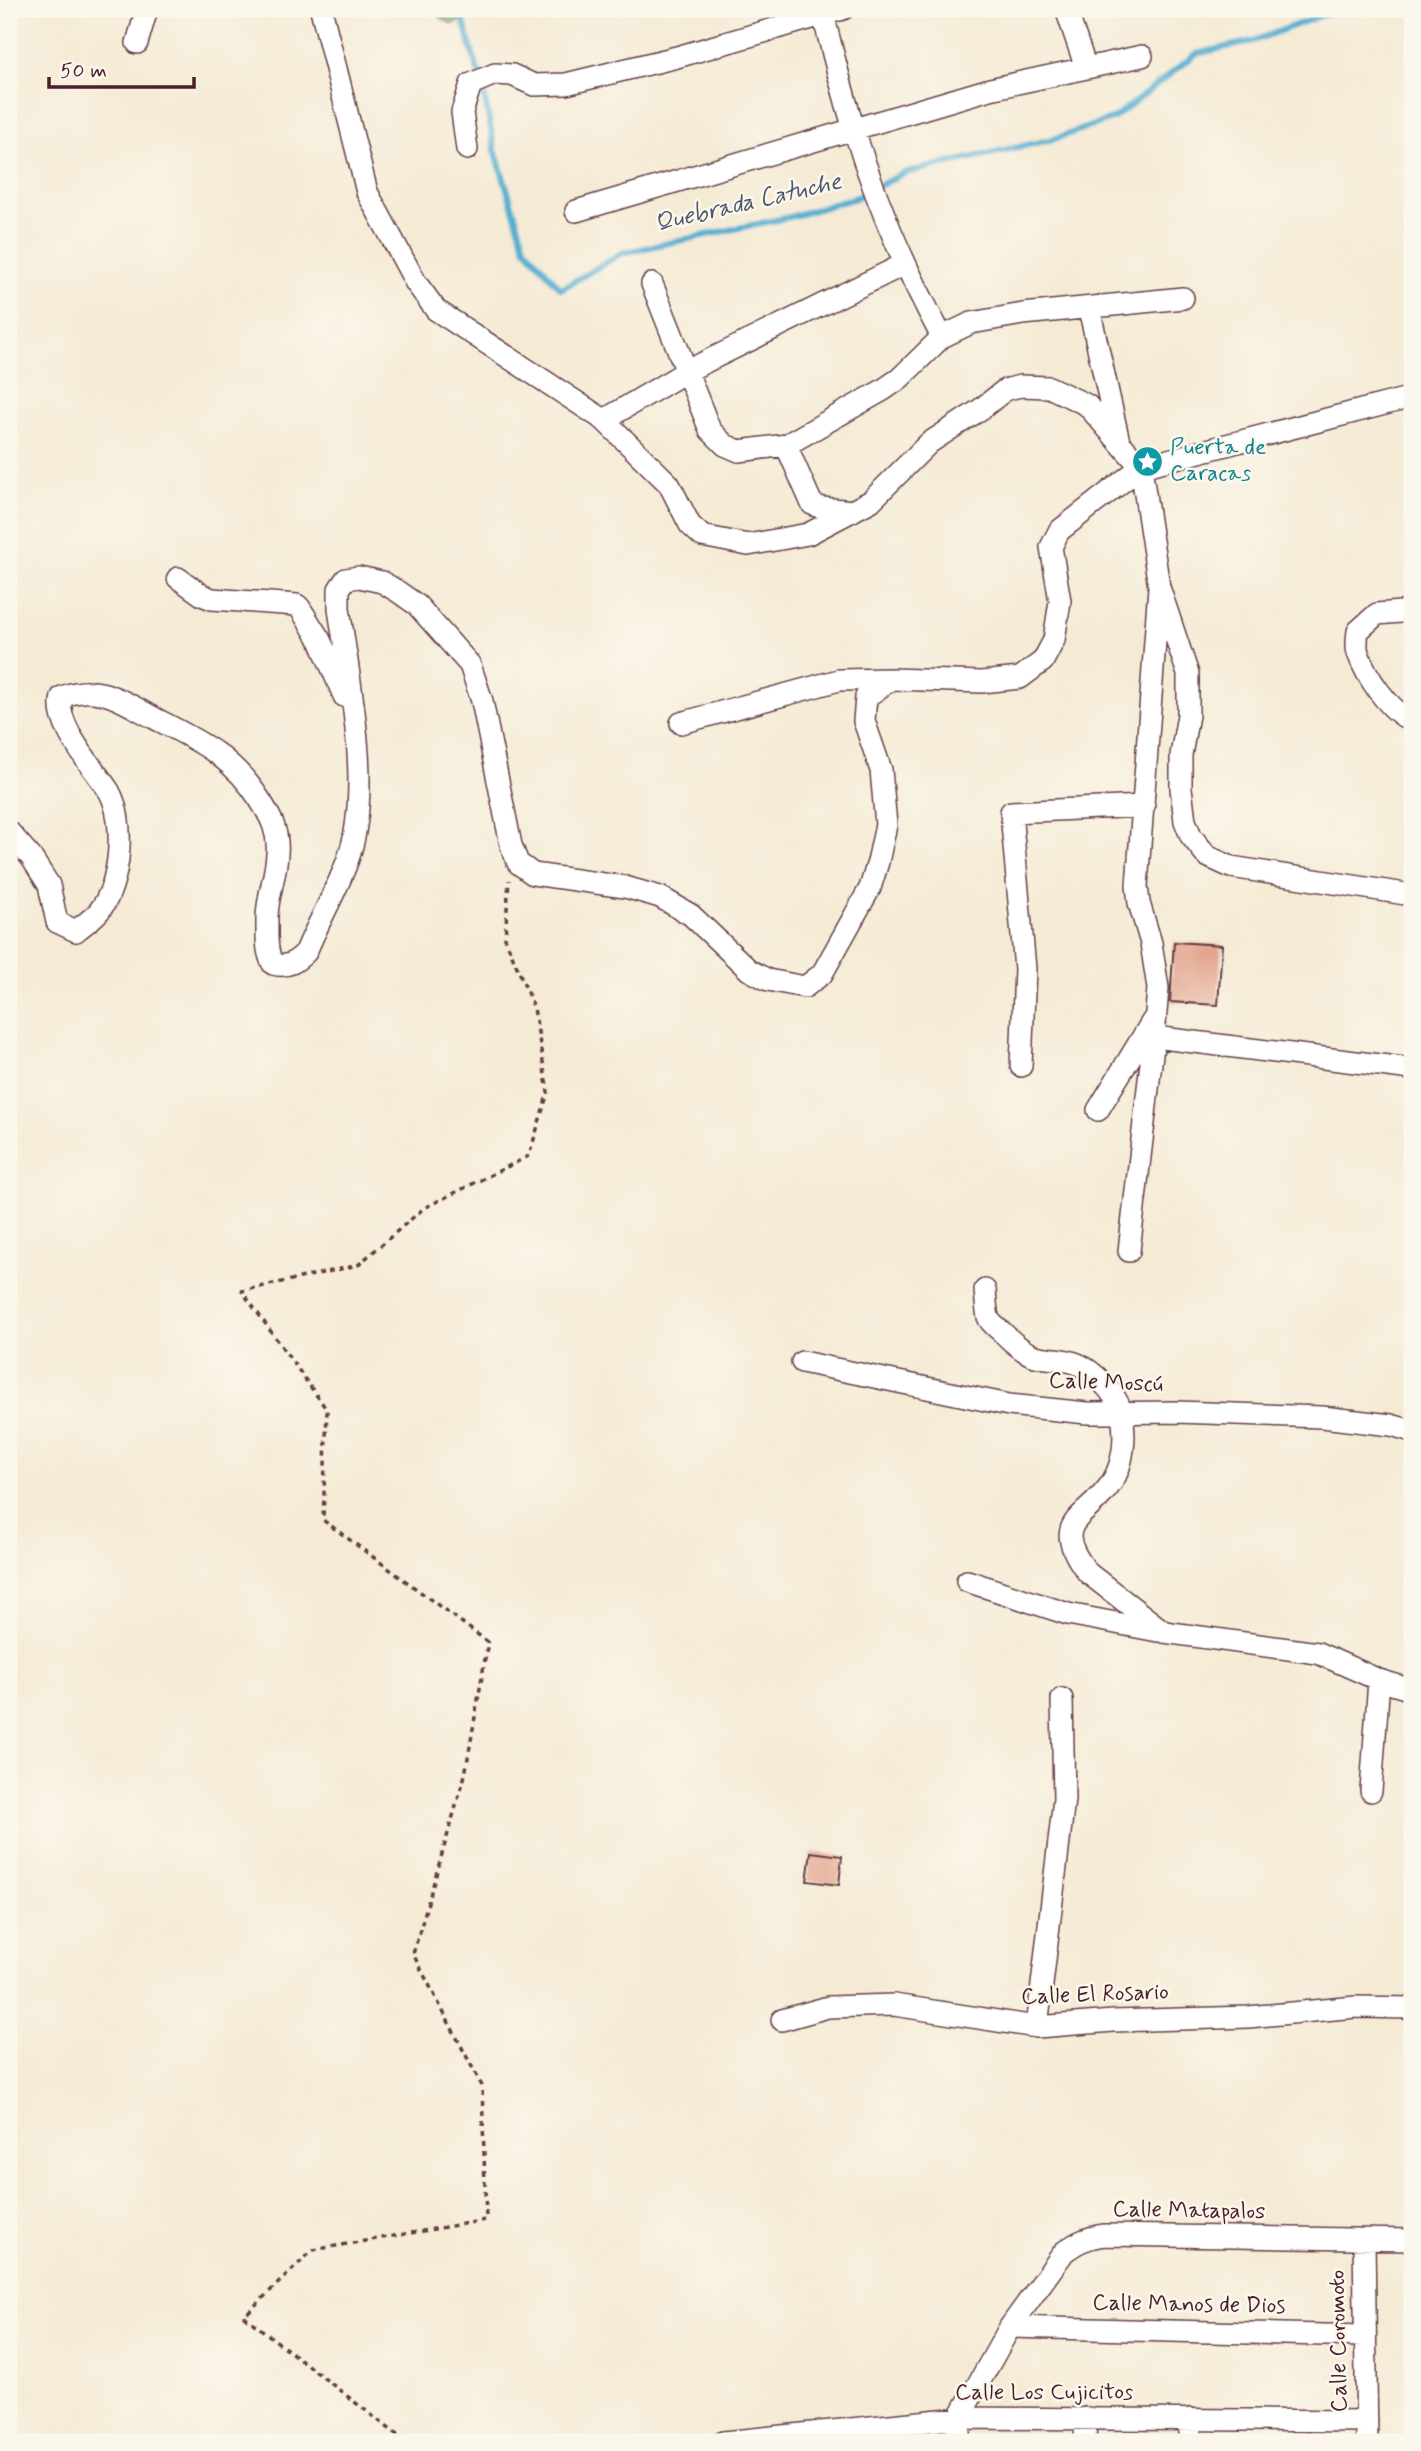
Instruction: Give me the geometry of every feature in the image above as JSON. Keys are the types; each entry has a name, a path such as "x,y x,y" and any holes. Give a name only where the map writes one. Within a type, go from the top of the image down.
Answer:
{"street":[{"path":"137,43 147,9"},
{"path":"321,9 367,192 416,283 436,310 604,420 669,484 690,525 702,536 748,545 808,534 856,511 871,501 929,443 1005,390 1020,386 1048,387 1087,405 1141,467 1159,587 1188,674 1189,696 1181,755 1181,788 1185,821 1199,848 1207,856 1231,867 1412,895"},
{"path":"1066,9 1086,68"},
{"path":"467,149 462,113 471,84 495,74 512,75 534,85 566,84 677,57 829,11 853,129 905,264 942,337"},
{"path":"576,211 989,89 1142,56"},
{"path":"604,420 687,371 905,264"},
{"path":"652,285 710,430 725,445 739,451 786,445 899,379 942,337 971,323 1023,314 1183,298"},
{"path":"1089,308 1120,442"},
{"path":"681,723 839,680 982,682 1020,678 1043,661 1054,640 1060,601 1051,547 1059,531 1141,467 1412,397"},
{"path":"786,445 812,504 822,508 856,511"},
{"path":"9,832 31,857 49,885 57,922 76,931 100,911 110,893 119,860 117,818 110,793 80,751 59,706 62,698 77,691 103,692 217,752 247,779 273,821 277,839 277,855 266,908 269,957 273,964 281,966 296,962 306,952 348,859 358,820 358,746 339,608 339,589 346,579 359,577 382,583 417,605 470,665 482,701 511,845 518,863 533,874 625,887 660,897 691,915 749,970 768,980 805,986 822,974 870,888 878,863 886,825 881,770 864,721 866,697 892,679"},
{"path":"178,578 212,599 297,605 320,640 354,717"},
{"path":"1129,1251 1158,988 1137,886 1159,587"},
{"path":"1412,611 1377,614 1358,631 1357,651 1380,693 1404,718 1412,721"},
{"path":"1021,1066 1025,969 1011,812 1144,806"},
{"path":"1155,1026 1412,1069"},
{"path":"1098,1110 1155,1026"},
{"path":"985,1290 989,1319 1010,1340 1032,1355 1072,1361 1099,1378 1115,1397 1122,1412 1123,1452 1117,1472 1111,1485 1075,1519 1070,1535 1079,1562 1088,1573 1164,1632"},
{"name":"Calle Moscú","path":"802,1362 1009,1405 1087,1413 1322,1417 1391,1425 1412,1431"},
{"path":"967,1581 1068,1614 1164,1632 1318,1653 1412,1690"},
{"path":"1371,1791 1379,1679"},
{"path":"1037,2027 1064,1799 1062,1699"},
{"name":"Calle El Rosario","path":"782,2020 828,2007 894,2005 1037,2027 1113,2021 1248,2017 1356,2007 1412,2008"},
{"name":"Calle Matapalos","path":"959,2442 959,2418 1010,2327 1064,2252 1075,2243 1092,2237 1412,2240"},
{"name":"Calle Coromoto","path":"1364,2240 1367,2432"},
{"name":"Calle Manos de Dios","path":"1010,2327 1365,2336"},
{"name":"Calle Los Cujicitos","path":"723,2442 959,2418 1190,2419 1367,2432"},
{"path":"1085,2442 1086,2418"},
{"path":"1190,2419 1190,2442"}],"path":[{"path":"417,2442 396,2434 244,2316 313,2250 486,2220 482,2086 413,1954 465,1775 488,1642 323,1520 327,1410 242,1291 358,1265 424,1208 529,1156 548,1092 534,1008 505,938 511,845"}],"green space":[{"path":"439,9 464,9 459,21 452,24 440,17"}],"building":[{"path":"1174,942 1222,945 1218,1005 1170,1002"},
{"path":"811,1852 842,1856 839,1885 807,1881"}],"waterway":[{"name":"Quebrada Catuche","path":"460,9 479,75"},
{"name":"Quebrada Catuche","path":"483,90 495,150 525,247 561,289 622,253 790,217 855,198 904,173 1054,139 1114,118 1196,54 1253,41 1339,9"}],"place":[{"name":"Puerta de Caracas","path":"1147,461"}]}
